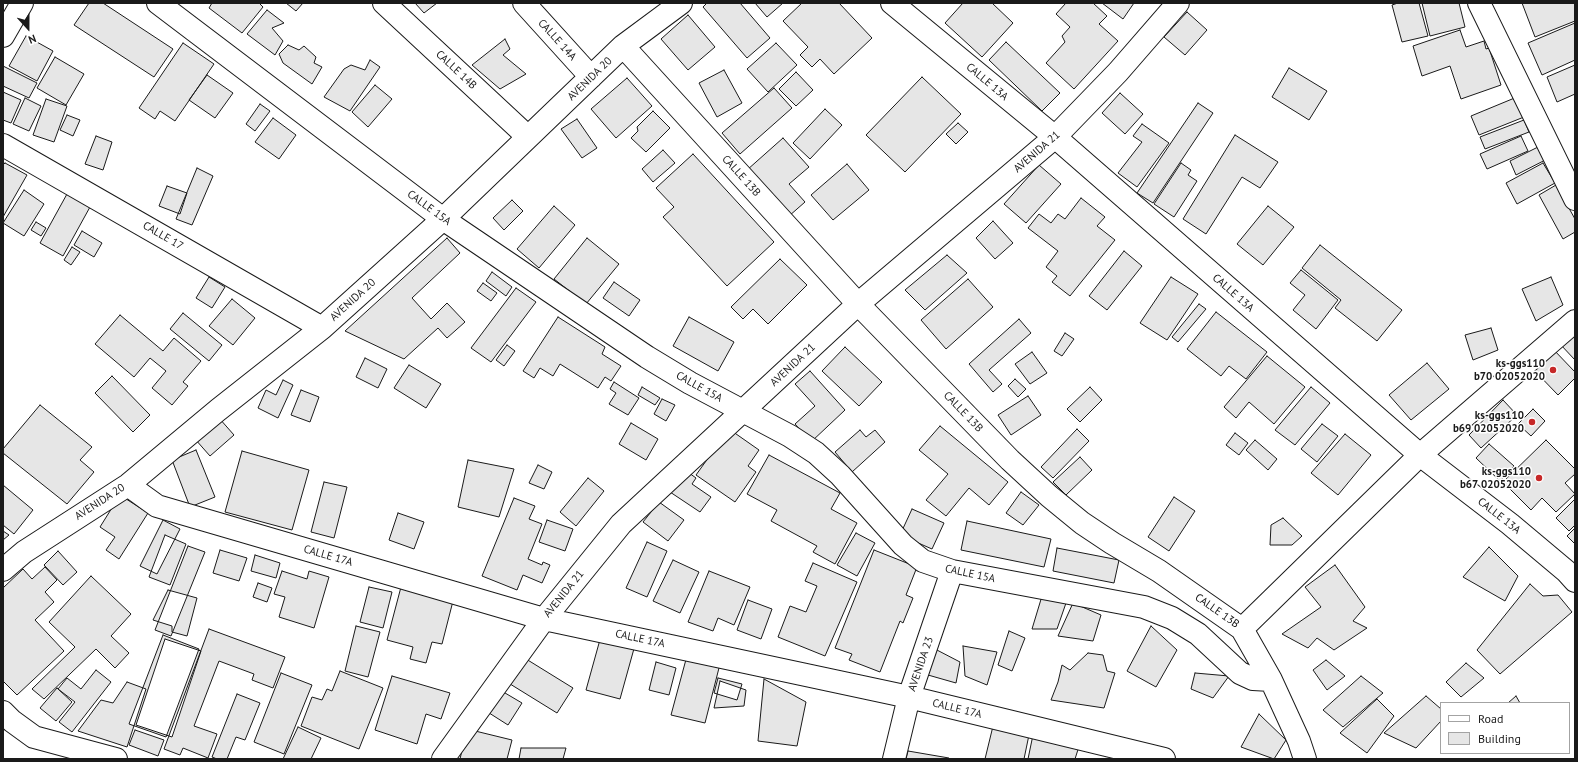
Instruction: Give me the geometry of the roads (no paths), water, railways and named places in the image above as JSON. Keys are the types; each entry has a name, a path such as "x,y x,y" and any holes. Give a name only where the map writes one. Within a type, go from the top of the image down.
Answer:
{"street":[{"name":"CALLE 15A","path":"158,3 443,219 647,357 690,383 790,436 816,453 840,475 903,545 923,561 952,571 1144,608 1172,618 1198,634 1240,673 1253,679 1271,680"},
{"name":"CALLE 14B","path":"384,3 528,137"},
{"name":"CALLE 14A","path":"524,3 591,78"},
{"name":"AVENIDA 20","path":"3,570 24,552 128,485 218,410 322,328 443,219 623,46 681,3"},
{"name":"CALLE 13A","path":"892,3 1055,138 1420,455 1510,524 1566,571 1575,581"},
{"name":"AVENIDA 21","path":"443,759 544,619 621,524 858,304 1055,138 1118,72 1178,3"},
{"path":"1478,3 1575,199"},
{"path":"3,36 13,9"},
{"name":"CALLE 13B","path":"623,46 858,304 1005,454 1049,496 1082,523 1159,571 1242,629 1271,680 1299,741 1305,759"},
{"name":"CALLE 17","path":"3,145 322,328"},
{"path":"1242,629 1420,455 1575,321"},
{"name":"CALLE 17A","path":"128,485 157,506 544,619 909,697 1164,759"},
{"name":"AVENIDA 23","path":"894,759 909,697 952,571"},
{"path":"3,712 12,721 34,737 116,759"}],"place":[{"name":"ks-ggs110 b70 02052020","path":"1553,370"},
{"name":"ks-ggs110 b69 02052020","path":"1532,422"},
{"name":"ks-ggs110 b67 02052020","path":"1539,478"}]}
